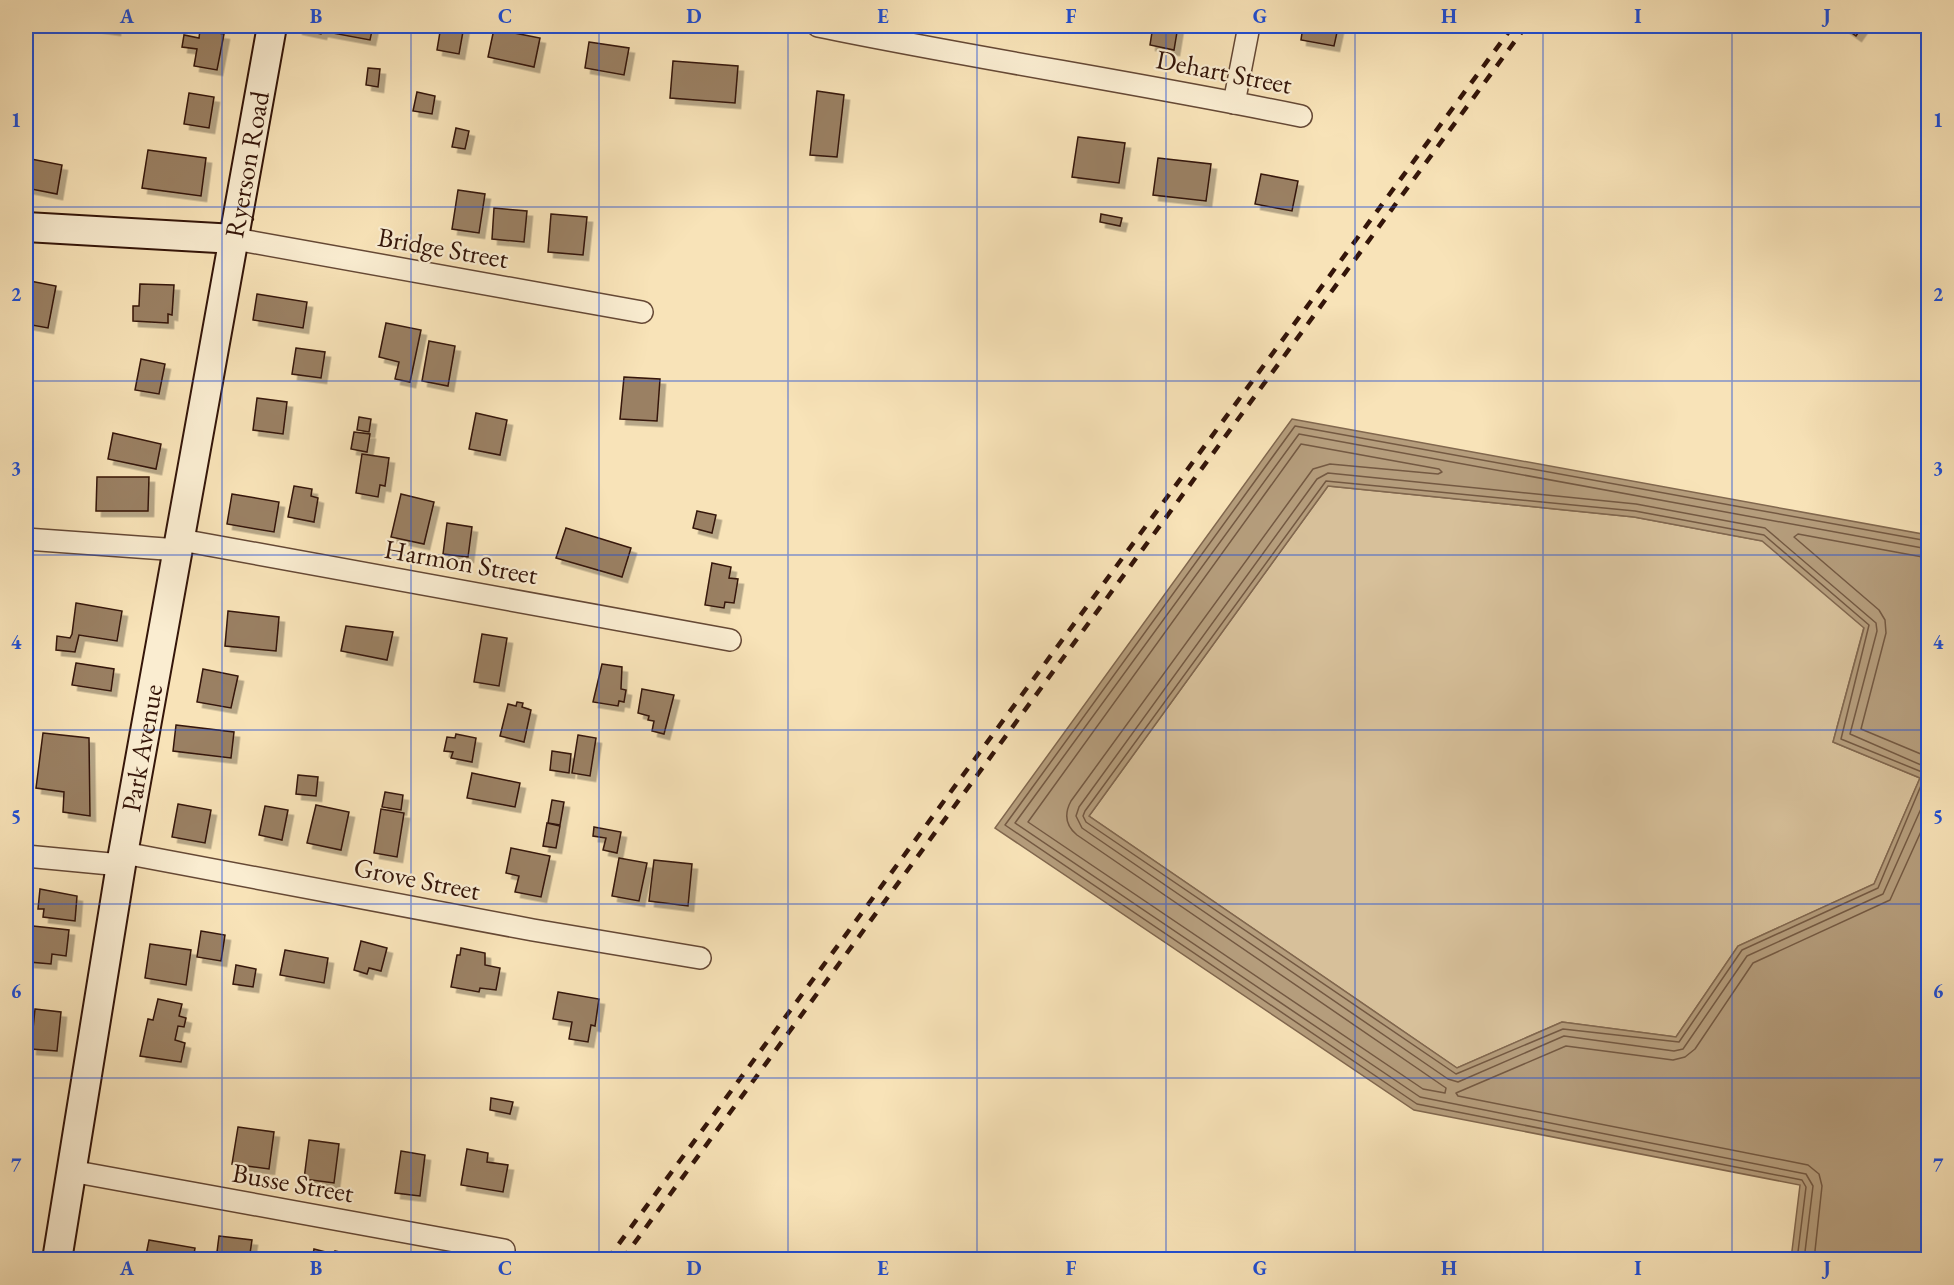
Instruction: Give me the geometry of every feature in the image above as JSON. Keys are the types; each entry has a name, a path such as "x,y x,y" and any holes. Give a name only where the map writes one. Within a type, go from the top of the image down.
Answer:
{"street":[{"name":"Ryerson Road","path":"26,227 235,239 272,26"},
{"name":"Dehart Street","path":"818,26 1301,116"},
{"path":"1234,102 1249,26"},
{"name":"Bridge Street","path":"235,239 642,312"},
{"name":"Park Avenue","path":"57,1260 122,859 235,239"},
{"name":"Harmon Street","path":"26,539 180,545 730,640"},
{"name":"Grove Street","path":"26,856 122,859 700,958"},
{"name":"Busse Street","path":"71,1171 504,1250"}],"shaded area":[{"path":"1328,486 1634,517 1763,541 1864,627 1833,742 1920,778 1874,884 1738,946 1676,1037 1562,1022 1457,1068 1089,816"}],"water":[{"path":"1292,419 1928,535 1928,1259 1791,1259 1800,1185 1414,1110 995,828","holes":["1328,486 1634,517 1762,541 1864,628 1833,742 1920,778 1874,884 1738,946 1676,1037 1562,1022 1457,1068 1089,816"]}],"building":[{"path":"87,26 115,26 115,30"},
{"path":"297,26 373,26 370,40 322,31 321,34 297,29"},
{"path":"441,26 464,26 459,54 437,50"},
{"path":"1153,26 1178,26 1174,50 1150,45"},
{"path":"1303,26 1338,28 1334,46 1301,40"},
{"path":"1842,26 1863,26 1856,36"},
{"path":"494,29 540,38 534,67 488,57"},
{"path":"200,30 224,34 217,70 194,66 197,49 182,47 184,35 199,38"},
{"path":"589,42 629,48 624,75 585,68"},
{"path":"673,61 738,66 735,103 670,98"},
{"path":"368,68 380,69 378,87 366,85"},
{"path":"817,91 844,95 837,157 810,155"},
{"path":"417,92 435,96 432,114 413,111"},
{"path":"189,93 214,97 209,128 184,124"},
{"path":"456,128 469,131 465,149 452,147"},
{"path":"1078,137 1125,143 1119,183 1072,177"},
{"path":"148,150 206,158 201,196 142,188"},
{"path":"26,158 62,165 57,194 26,188"},
{"path":"1158,158 1211,164 1206,201 1153,195"},
{"path":"1261,174 1298,181 1292,211 1255,204"},
{"path":"458,190 485,194 479,233 452,229"},
{"path":"494,208 527,211 524,242 492,239"},
{"path":"551,214 587,217 583,255 548,252"},
{"path":"1101,214 1122,218 1120,226 1100,222"},
{"path":"30,281 56,286 48,328 26,324"},
{"path":"140,284 174,285 172,315 168,314 168,323 133,321 133,306 139,306"},
{"path":"257,294 307,302 303,328 253,320"},
{"path":"386,323 421,330 410,382 395,379 399,362 379,357"},
{"path":"429,341 455,346 448,386 422,381"},
{"path":"296,348 325,352 321,378 292,374"},
{"path":"141,359 165,364 159,394 135,390"},
{"path":"624,377 660,379 657,421 620,419"},
{"path":"257,398 287,402 283,434 253,430"},
{"path":"476,413 507,420 500,455 469,449"},
{"path":"359,417 371,419 369,432 357,430"},
{"path":"354,432 370,434 367,452 351,449"},
{"path":"113,433 161,444 156,469 108,459"},
{"path":"362,454 389,458 385,486 380,485 378,497 356,493"},
{"path":"97,477 149,477 148,511 96,511"},
{"path":"294,486 312,489 311,496 318,498 314,522 288,517"},
{"path":"232,494 279,502 274,532 227,524"},
{"path":"401,494 434,502 424,544 391,537"},
{"path":"697,511 716,515 712,533 693,528"},
{"path":"447,523 472,527 468,557 443,554"},
{"path":"566,528 631,548 622,577 556,558"},
{"path":"712,563 731,567 729,578 738,579 734,603 725,602 724,608 705,605"},
{"path":"76,603 122,611 117,641 79,635 75,652 56,650 57,636 70,638 72,634"},
{"path":"228,611 279,617 276,651 225,646"},
{"path":"346,626 393,632 387,660 341,651"},
{"path":"482,634 507,638 499,686 474,682"},
{"path":"76,663 114,669 111,691 72,685"},
{"path":"602,664 622,667 621,689 626,690 624,702 619,701 618,706 593,702"},
{"path":"203,669 238,676 231,708 197,702"},
{"path":"642,689 674,695 664,734 652,731 654,721 648,720 649,716 638,713"},
{"path":"517,702 523,703 522,707 531,710 524,742 500,736 508,704 516,706"},
{"path":"176,725 234,732 231,758 173,751"},
{"path":"43,733 89,738 90,816 63,812 64,792 36,788"},
{"path":"456,734 476,738 472,762 451,758 453,752 444,751 447,737 455,738"},
{"path":"578,735 596,738 590,776 572,773"},
{"path":"552,751 571,754 569,773 550,770"},
{"path":"472,773 520,783 515,807 467,798"},
{"path":"298,775 318,777 316,796 296,794"},
{"path":"385,792 403,795 401,810 382,807"},
{"path":"552,800 564,802 560,825 548,823"},
{"path":"178,804 211,810 205,843 172,837"},
{"path":"316,805 349,812 341,850 307,843"},
{"path":"265,806 288,810 282,840 259,835"},
{"path":"381,809 404,813 397,857 374,853"},
{"path":"547,823 560,826 556,848 543,846"},
{"path":"594,827 621,832 617,853 603,850 606,838 593,836"},
{"path":"511,848 550,856 541,897 515,892 519,876 506,873"},
{"path":"619,858 647,863 639,901 612,896"},
{"path":"654,860 692,864 688,906 649,901"},
{"path":"40,889 77,896 75,921 43,917 44,909 38,909"},
{"path":"33,926 69,930 66,956 52,954 51,964 29,962 29,957 26,957 26,945 31,946"},
{"path":"201,931 225,935 221,961 197,957"},
{"path":"361,941 387,948 381,971 369,968 367,974 354,970"},
{"path":"150,944 191,950 186,985 145,978"},
{"path":"461,948 485,953 485,965 500,968 496,990 480,988 479,992 451,987 457,955 460,955"},
{"path":"285,950 328,958 324,983 280,975"},
{"path":"236,965 256,969 253,987 233,984"},
{"path":"558,992 599,999 595,1026 591,1025 588,1042 569,1039 572,1022 553,1019"},
{"path":"158,999 182,1004 179,1016 186,1018 184,1027 178,1026 175,1040 185,1043 181,1062 140,1056 148,1019 153,1020"},
{"path":"35,1009 61,1012 57,1051 31,1049"},
{"path":"491,1098 513,1102 510,1114 490,1110"},
{"path":"238,1127 274,1132 269,1169 232,1164"},
{"path":"309,1140 339,1144 334,1183 304,1179"},
{"path":"467,1149 488,1153 487,1162 508,1165 503,1192 461,1185"},
{"path":"401,1151 425,1155 420,1196 395,1193"},
{"path":"219,1236 252,1240 249,1260 216,1260"},
{"path":"149,1240 195,1248 193,1260 145,1260"},
{"path":"314,1249 330,1253 329,1260 312,1260"},
{"path":"335,1251 372,1259 333,1260"}],"railway":[{"path":"607,1260 1513,26"},
{"path":"622,1260 1526,26"}]}
